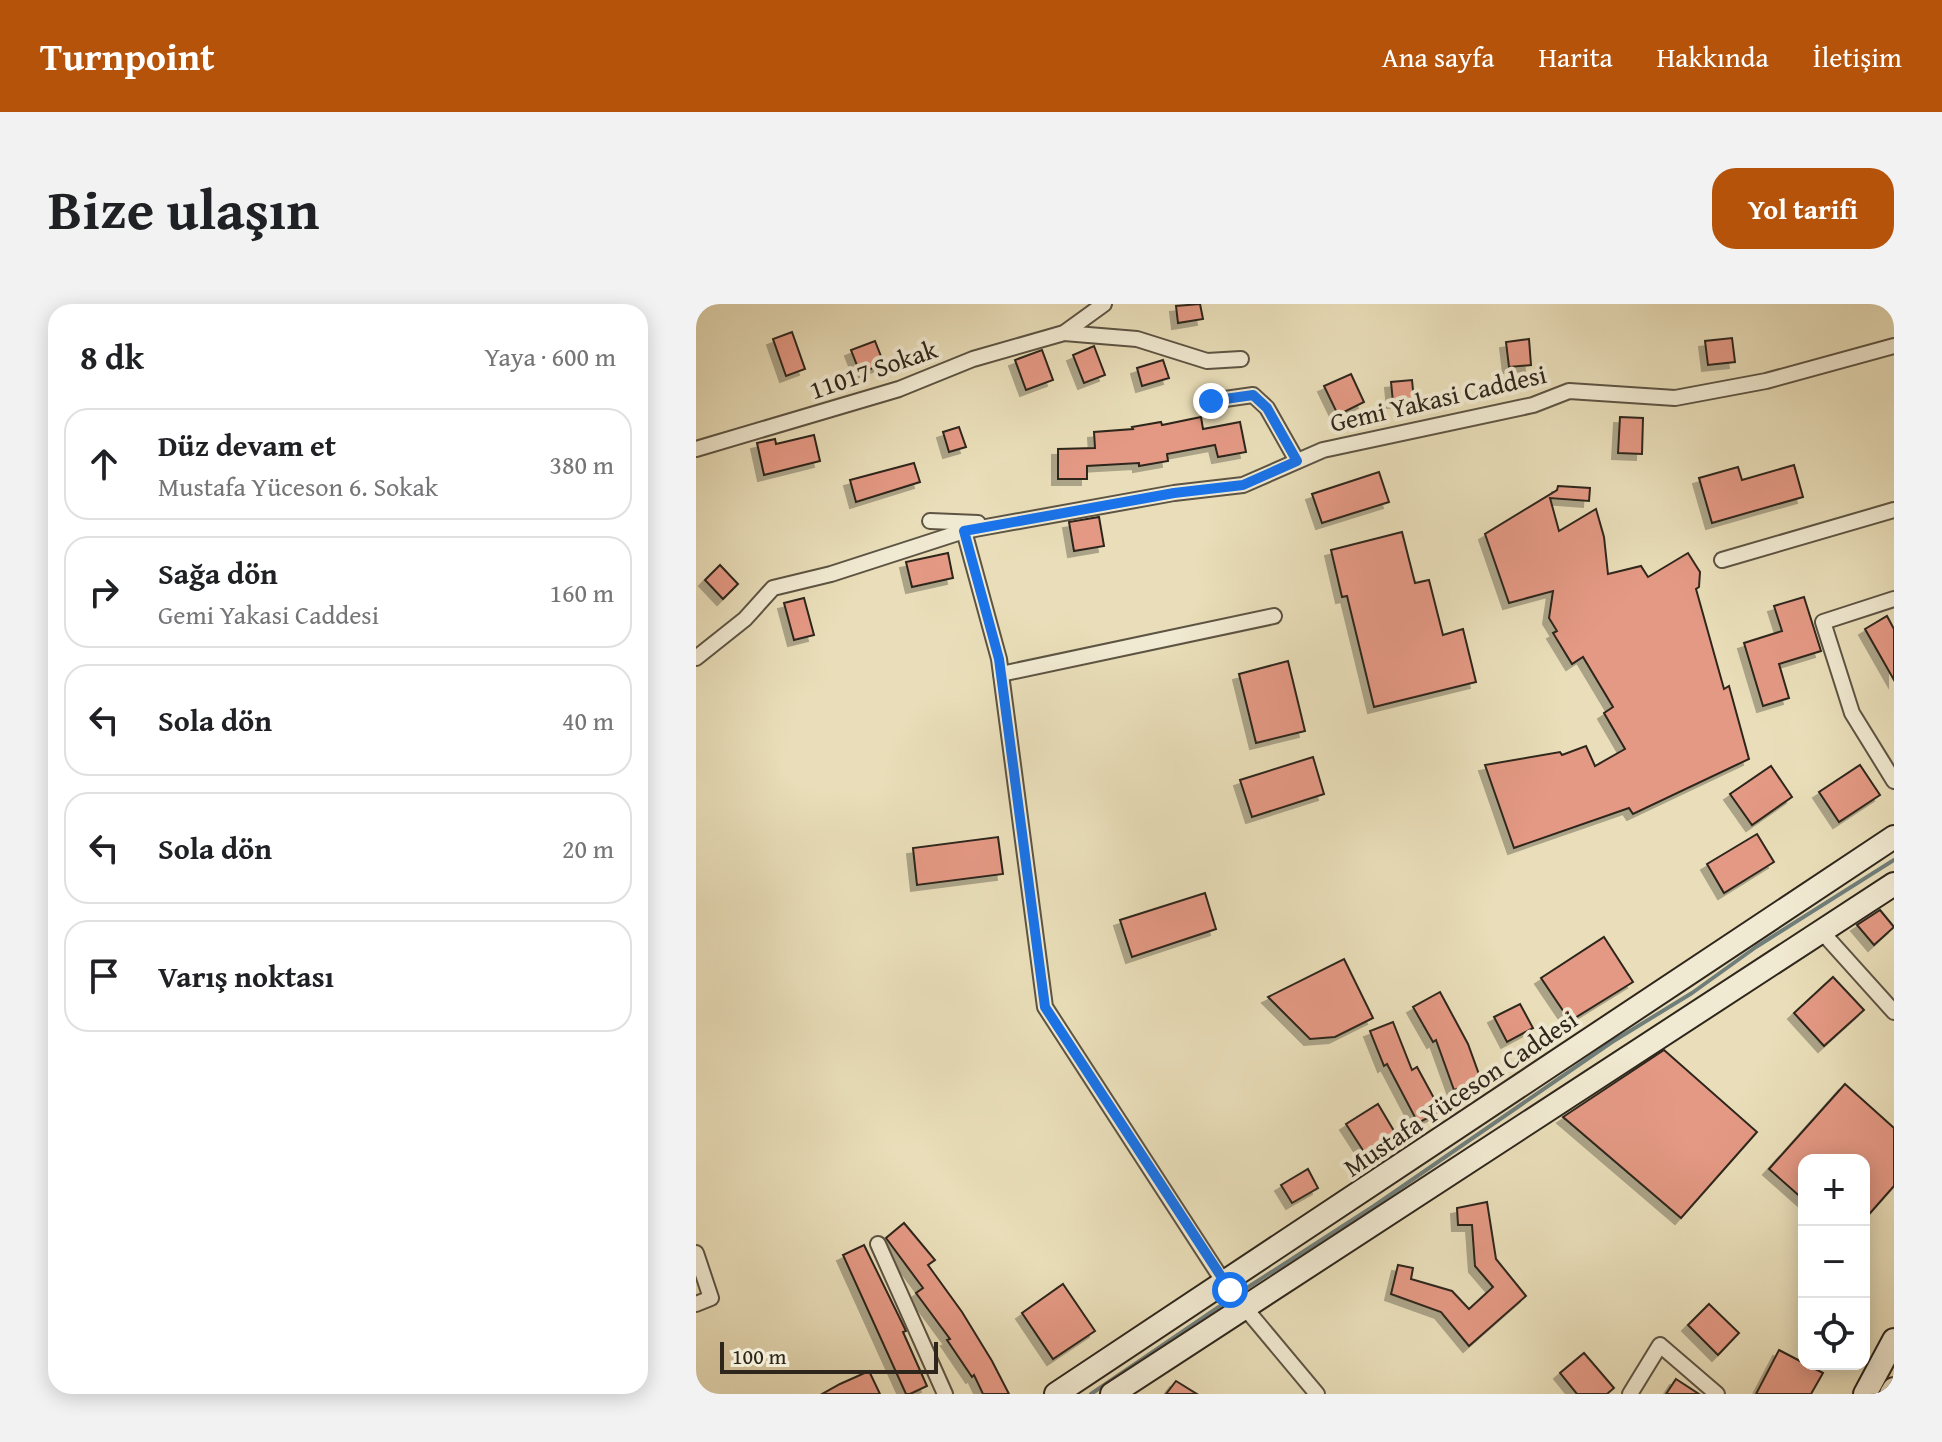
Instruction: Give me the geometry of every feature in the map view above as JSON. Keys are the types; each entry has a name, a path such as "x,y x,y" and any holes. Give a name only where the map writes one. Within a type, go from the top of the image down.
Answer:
{"street":[{"name":"11017 Sokak","path":"696,449 899,389 973,359 1064,333 1104,304"},
{"path":"1064,333 1137,339 1207,361 1241,359"},
{"name":"Gemi Yakasi Caddesi","path":"696,658 745,619 773,588 831,574 964,531 1174,493 1243,485 1323,450 1533,405 1569,391 1675,398 1766,381 1894,346"},
{"path":"1211,401 1253,395 1267,408 1297,461"},
{"path":"1722,560 1894,510"},
{"path":"930,521 977,523 984,527"},
{"path":"964,531 1001,674 1045,1007 1235,1296 1317,1394"},
{"path":"1894,599 1823,622 1852,713 1894,781"},
{"path":"1001,674 1274,616"},
{"name":"Mustafa Yüceson Caddesi","path":"1112,1394 1235,1296 1894,837"},
{"name":"Mustafa Yüceson Caddesi","path":"1056,1394 1235,1296 1822,932 1894,884"},
{"path":"1822,932 1894,1012"},
{"path":"878,1244 945,1394"},
{"path":"696,1253 711,1298 696,1304"},
{"path":"1865,1394 1894,1340"},
{"path":"1630,1394 1660,1345 1717,1394"},
{"path":"1891,1394 1894,1389"}],"building":[{"path":"1200,304 1203,319 1178,323 1176,306"},
{"path":"792,332 805,369 786,376 773,339"},
{"path":"1732,338 1735,362 1708,365 1705,341"},
{"path":"1529,339 1531,365 1509,367 1506,342"},
{"path":"875,341 884,364 860,373 851,350"},
{"path":"1094,346 1105,375 1084,383 1073,355"},
{"path":"1042,350 1053,380 1026,390 1015,360"},
{"path":"1163,360 1169,378 1142,386 1137,368"},
{"path":"1351,374 1364,402 1338,415 1324,386"},
{"path":"1412,380 1414,400 1393,402 1391,382"},
{"path":"1201,417 1203,429 1240,422 1246,452 1218,457 1215,445 1167,454 1168,461 1139,466 1139,463 1087,466 1087,479 1058,479 1058,449 1095,448 1094,432 1133,429 1161,422 1162,425"},
{"path":"1620,417 1643,418 1642,454 1618,453"},
{"path":"959,427 966,447 949,452 943,432"},
{"path":"814,435 820,461 764,475 757,443 775,439 776,444"},
{"path":"914,463 920,482 856,502 850,480"},
{"path":"1794,465 1803,497 1712,523 1699,478 1738,467 1742,480"},
{"path":"1379,472 1389,502 1322,523 1312,494"},
{"path":"1558,486 1590,488 1589,501 1550,498 1559,531 1596,509 1604,537 1608,574 1641,566 1648,577 1688,553 1700,572 1699,587 1696,589 1724,689 1729,686 1749,759 1633,814 1629,808 1514,848 1485,765 1560,752 1562,755 1586,746 1595,766 1625,749 1604,713 1613,707 1583,657 1572,664 1553,633 1557,631 1549,618 1553,591 1509,603 1485,534 1557,490"},
{"path":"1099,517 1104,546 1074,551 1069,522"},
{"path":"1402,532 1415,583 1429,580 1443,635 1463,629 1476,682 1374,707 1347,596 1342,597 1331,550"},
{"path":"948,553 953,578 912,587 906,562"},
{"path":"720,565 738,584 723,599 705,580"},
{"path":"1804,597 1821,651 1779,664 1789,698 1763,706 1744,643 1782,631 1774,606"},
{"path":"804,598 814,635 794,640 784,603"},
{"path":"1887,616 1894,629 1894,680 1865,629"},
{"path":"1288,661 1305,731 1256,743 1239,674"},
{"path":"1313,757 1324,794 1252,817 1240,780"},
{"path":"1860,765 1880,795 1839,822 1819,792"},
{"path":"1771,766 1792,797 1752,825 1730,794"},
{"path":"1757,834 1774,862 1724,893 1707,864"},
{"path":"998,837 1003,874 917,885 913,848"},
{"path":"1205,893 1216,929 1132,957 1120,920"},
{"path":"1880,910 1894,927 1874,945 1857,925"},
{"path":"1604,937 1633,982 1570,1021 1541,978"},
{"path":"1344,959 1373,1018 1335,1037 1310,1039 1268,997"},
{"path":"1833,977 1864,1010 1824,1046 1794,1013"},
{"path":"1440,992 1468,1044 1481,1080 1454,1090 1436,1040 1433,1042 1413,1007"},
{"path":"1520,1004 1533,1028 1507,1042 1494,1017"},
{"path":"1393,1022 1412,1070 1417,1067 1441,1111 1418,1123 1387,1064 1384,1066 1370,1031"},
{"path":"1664,1050 1757,1132 1681,1218 1563,1117"},
{"path":"1845,1084 1894,1128 1894,1186 1870,1213 1870,1154 1798,1154 1798,1195 1769,1169"},
{"path":"1378,1104 1397,1136 1366,1155 1346,1124"},
{"path":"1308,1169 1318,1188 1292,1203 1281,1185"},
{"path":"1487,1202 1496,1259 1526,1296 1469,1346 1441,1312 1391,1294 1398,1265 1413,1268 1411,1279 1452,1291 1469,1309 1493,1287 1475,1266 1472,1225 1458,1225 1457,1208"},
{"path":"904,1223 935,1260 928,1265 962,1312 1009,1394 983,1394 974,1375 972,1377 947,1340 950,1339 916,1293 923,1288 886,1238"},
{"path":"864,1245 906,1331 903,1332 927,1386 910,1394 906,1394 843,1255"},
{"path":"1063,1284 1095,1331 1053,1359 1022,1313"},
{"path":"1709,1304 1739,1333 1718,1355 1688,1325"},
{"path":"1779,1350 1798,1360 1798,1370 1823,1373 1811,1394 1756,1394"},
{"path":"1584,1353 1614,1388 1607,1394 1577,1394 1560,1373"},
{"path":"869,1371 880,1394 822,1394 840,1384"},
{"path":"1676,1379 1699,1394 1666,1394"},
{"path":"1176,1381 1197,1394 1166,1394"}],"waterway":[{"path":"1239,1293 1374,1206 1612,1042 1894,860"},
{"path":"1091,1394 1232,1298"}],"route":[{"path":"1211,401 1253,395 1267,408 1297,461 1243,485 1174,493 964,531 999,659 1045,1007 1230,1290"}]}
